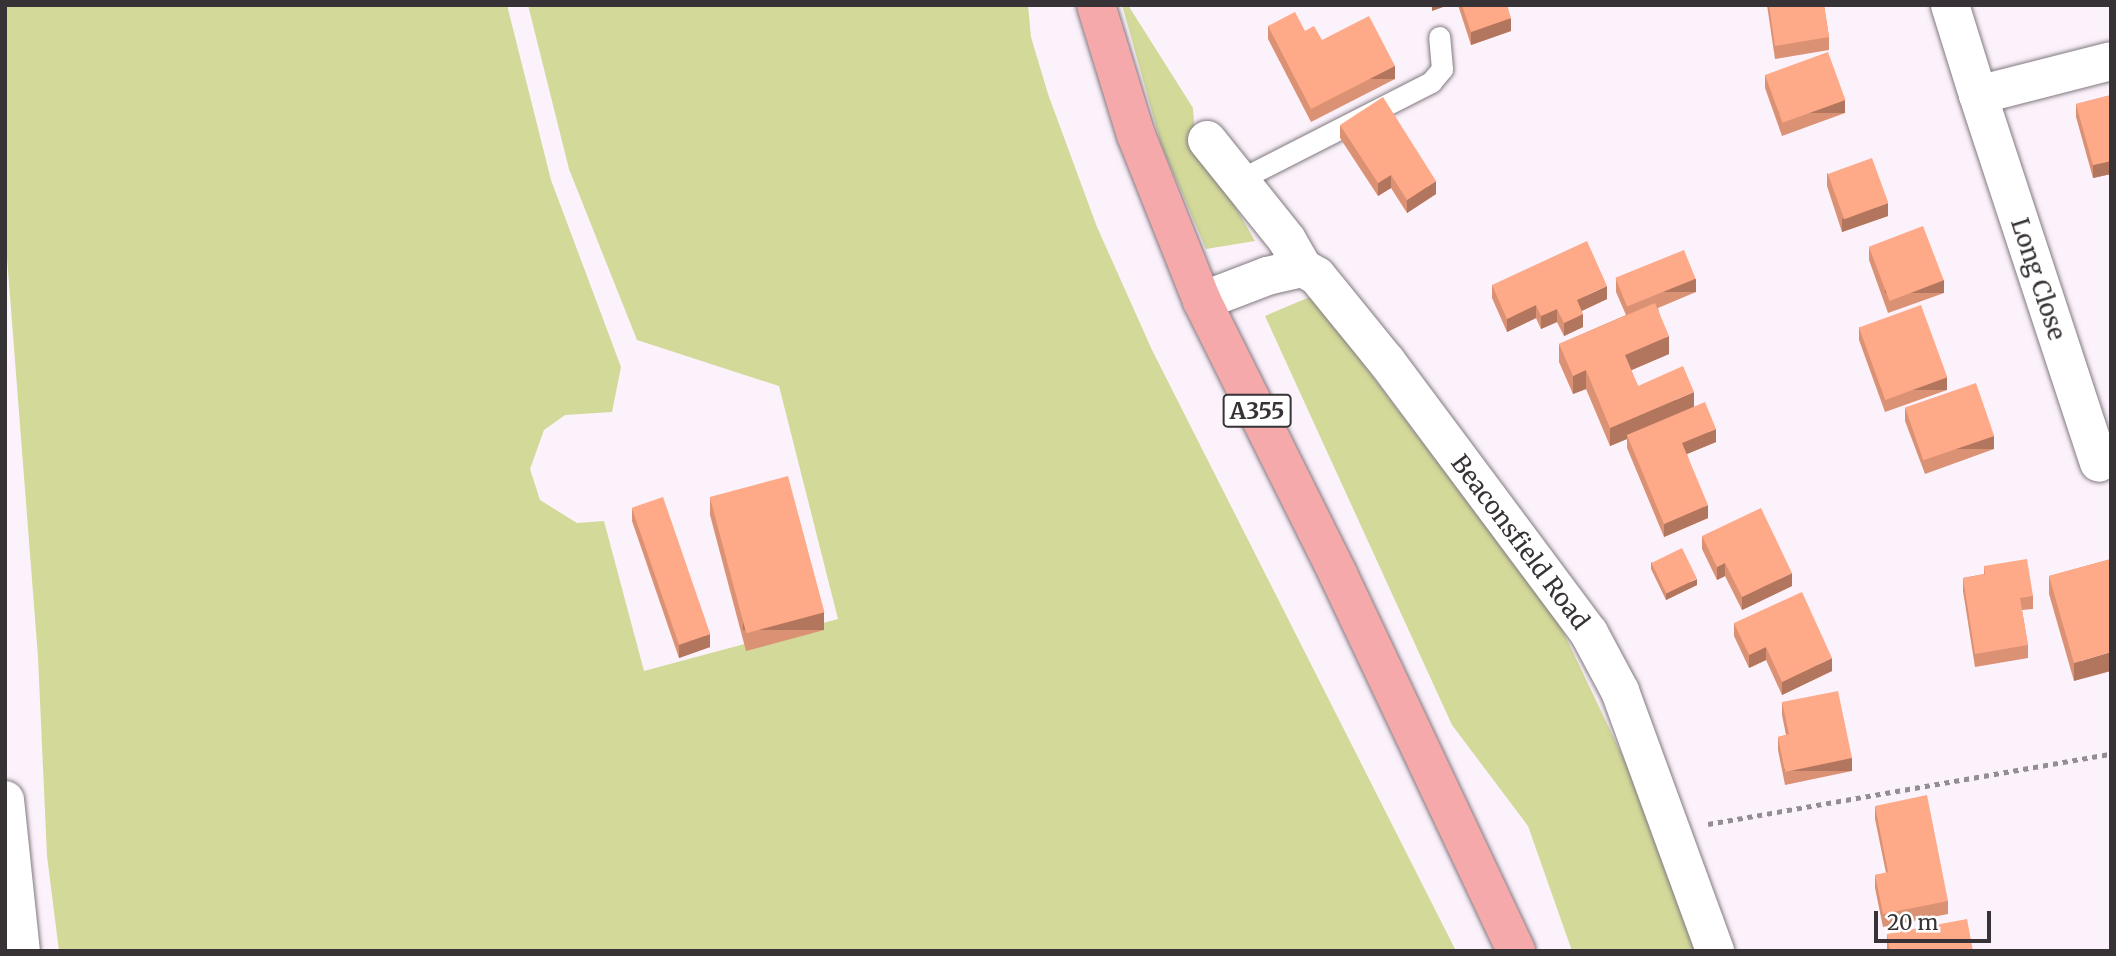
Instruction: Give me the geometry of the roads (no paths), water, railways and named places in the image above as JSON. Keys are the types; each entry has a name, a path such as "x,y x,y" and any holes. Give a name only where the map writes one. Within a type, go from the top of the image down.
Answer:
{"main road":[{"name":"A355","path":"1096,5 1136,135 1202,300 1338,574 1516,951"}],"street":[{"name":"Long Close","path":"1950,5 2099,463"},
{"path":"1978,94 2111,61"},
{"name":"Beaconsfield Road","path":"1206,140 1287,240 1303,268 1317,276 1387,362 1589,633 1620,691 1715,951"},
{"path":"1202,300 1267,276 1303,268"},
{"path":"5,800 21,951"}],"lane":[{"path":"1240,180 1431,82 1442,69 1439,37"}]}
